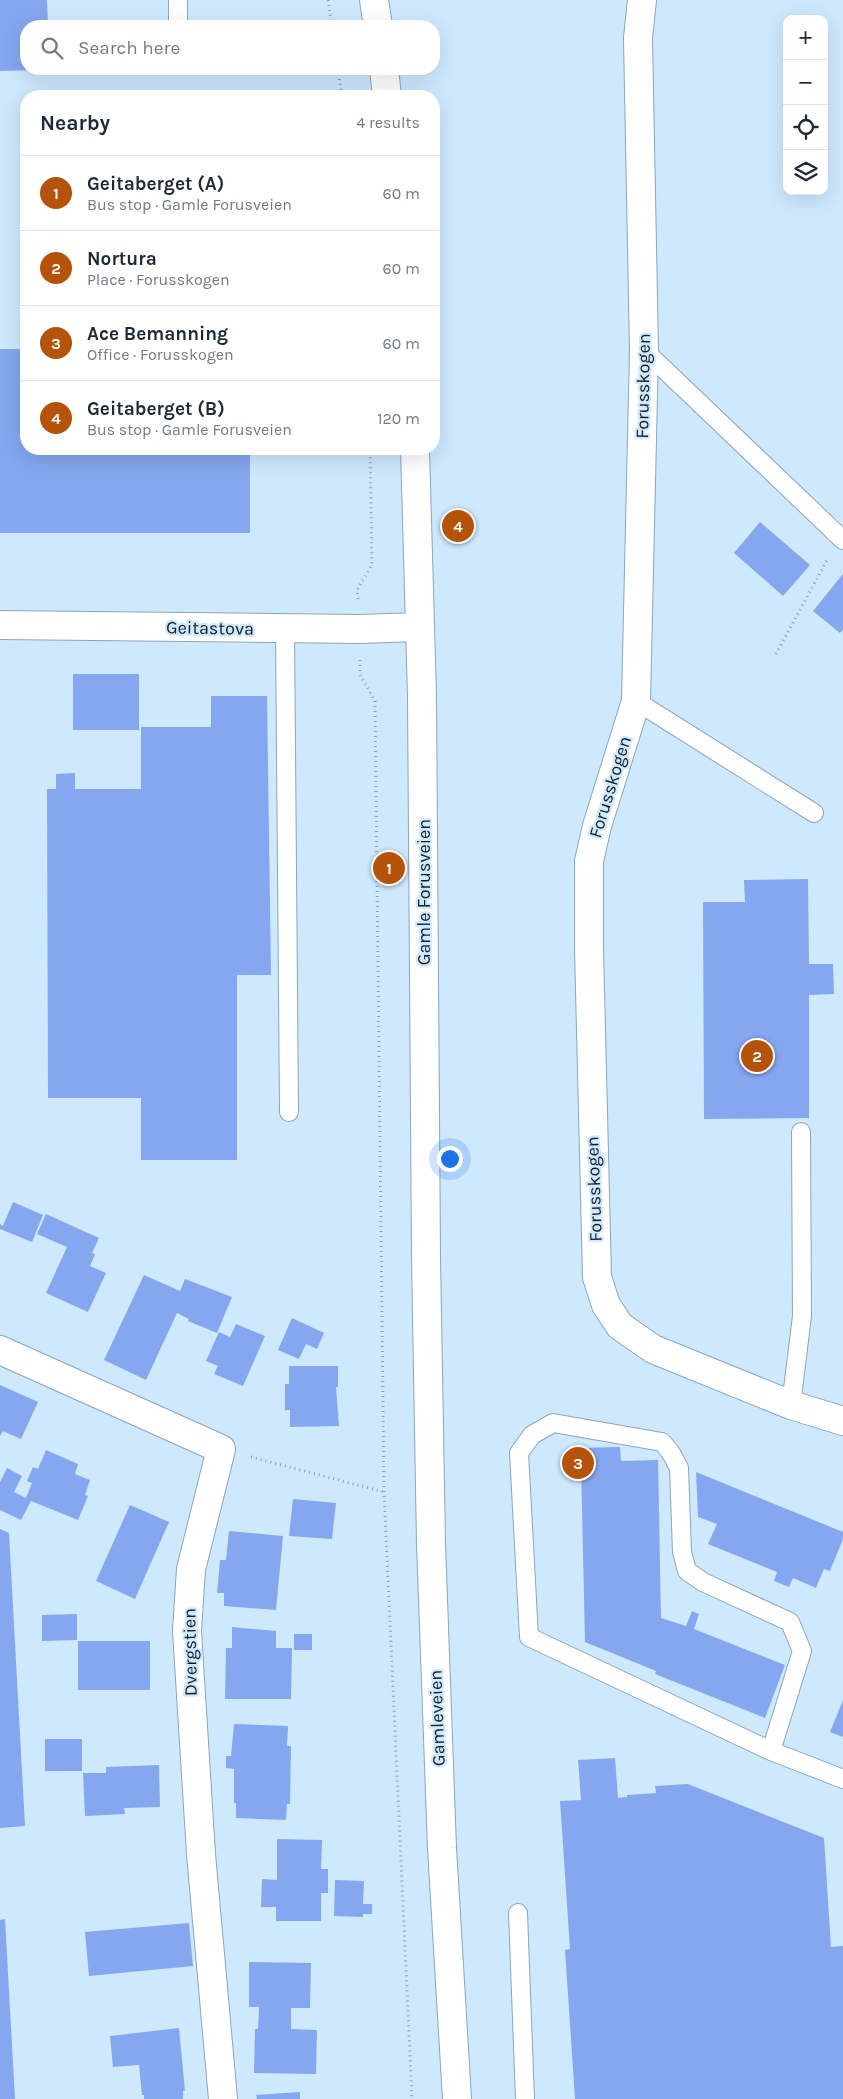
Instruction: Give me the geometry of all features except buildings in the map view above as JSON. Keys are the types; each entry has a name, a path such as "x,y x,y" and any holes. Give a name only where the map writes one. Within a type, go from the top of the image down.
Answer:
{"street":[{"path":"374,0 377,20"},
{"name":"Forusskogen","path":"642,0 638,38 644,350 636,701 597,826 589,862 589,957 597,1277 606,1306 620,1326 653,1349 792,1405 843,1421"},
{"path":"385,75 386,90"},
{"name":"Gamle Forusveien","path":"416,455 420,627 427,1336"},
{"name":"Geitastova","path":"0,625 359,630 420,627"},
{"name":"Gamleveien","path":"427,1336 431,1544 442,1848 457,2099"},
{"path":"0,1350 221,1449"},
{"name":"Dvergstien","path":"221,1449 191,1569 187,1631 201,1854 223,2099"}],"lane":[{"path":"178,0 178,20"},
{"path":"644,350 841,538"},
{"path":"286,628 289,1112"},
{"path":"636,701 814,813"},
{"path":"792,1405 802,1316 801,1132"},
{"path":"771,1751 802,1651 790,1622 703,1582 687,1571 682,1552 679,1468 671,1453 662,1442 553,1423 532,1435 519,1453 529,1637 771,1751 843,1779"},
{"path":"518,1913 525,2099"}],"path":[{"path":"328,0 331,20"},
{"path":"339,75 341,90"},
{"path":"370,455 372,565 357,590 360,674 376,701 384,1492 412,2099"},
{"path":"776,654 841,538"},
{"path":"221,1449 384,1492"}],"place":[{"name":"Geitaberget (B)","path":"458,526"},
{"name":"Geitaberget (A)","path":"389,868"},
{"name":"Nortura","path":"757,1056"},
{"name":"Ace Bemanning","path":"578,1463"}]}
